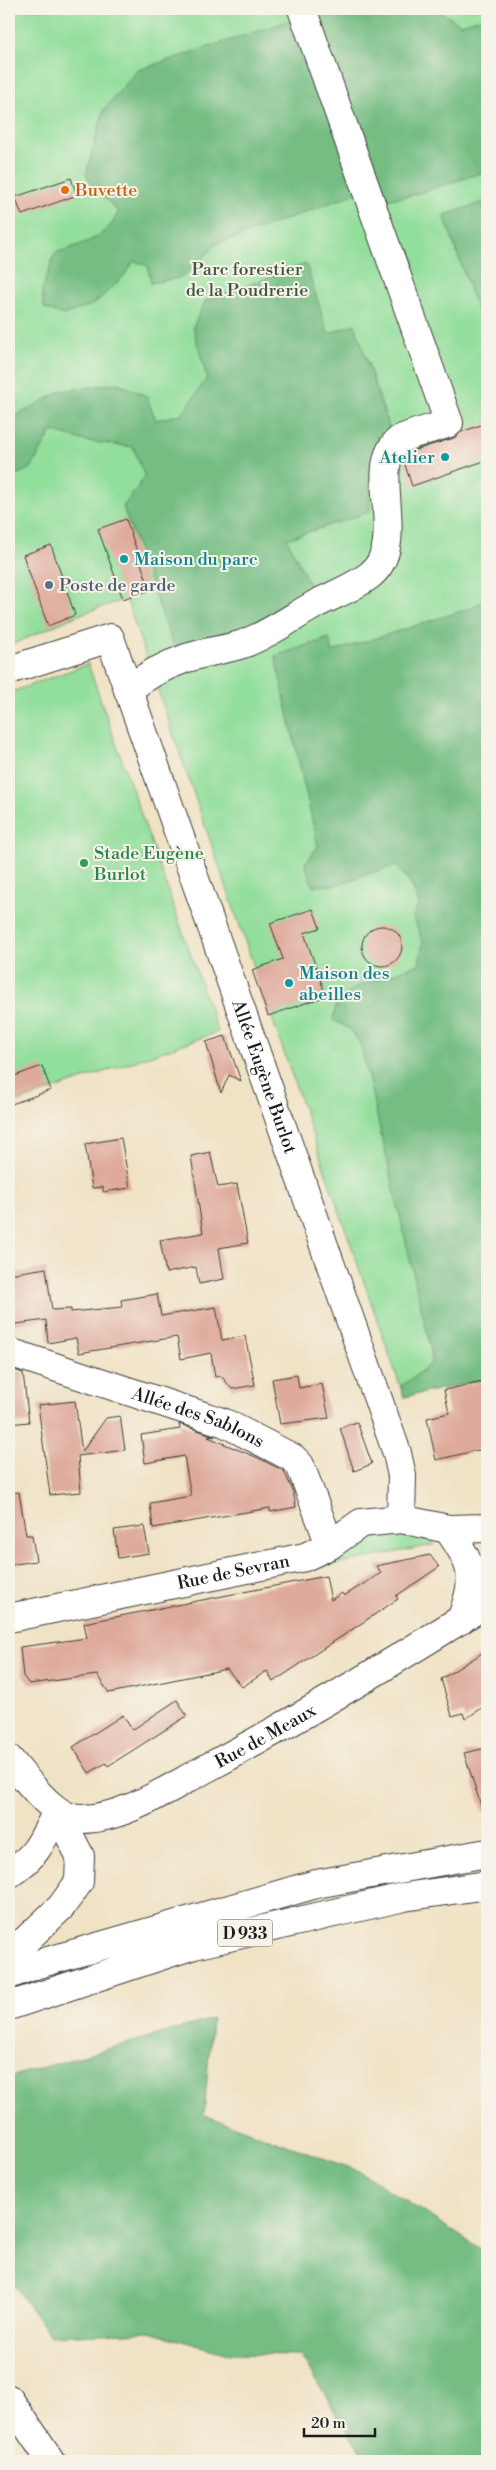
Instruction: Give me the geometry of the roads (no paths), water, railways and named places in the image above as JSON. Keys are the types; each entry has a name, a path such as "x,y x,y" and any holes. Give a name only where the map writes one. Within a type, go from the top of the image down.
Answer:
{"main road":[{"path":"128,690 146,676 185,658 242,644 274,630 369,576 381,563 387,546 386,476 389,455 399,440 450,423 302,9"},
{"name":"Allée Eugène Burlot","path":"9,670 110,638 397,1453 402,1476 401,1519"},
{"name":"Allée des Sablons","path":"9,1352 225,1423 293,1458 300,1465 330,1545"},
{"name":"Rue de Sevran","path":"9,1618 305,1557 330,1545 362,1523 401,1519 448,1529"},
{"path":"461,1620 471,1590 471,1574 465,1558 448,1529 487,1528"},
{"name":"Rue de Meaux","path":"57,1811 78,1819 105,1815 137,1805 272,1733 487,1603"},
{"path":"9,1759 57,1811 80,1856 80,1882 61,1907 26,1940 9,1952"},
{"path":"9,1874 28,1862 38,1850 57,1811"},
{"name":"D 933","path":"9,1975 38,1964 316,1884 487,1853"},
{"name":"D 933","path":"9,2006 194,1945 404,1897 487,1885"},
{"path":"9,2399 51,2461"}],"place":[{"name":"Buvette","path":"65,190"},
{"name":"Atelier","path":"445,457"},
{"name":"Maison du parc","path":"124,559"},
{"name":"Poste de garde","path":"49,585"},
{"name":"Stade Eugène Burlot","path":"84,863"},
{"name":"Maison des abeilles","path":"289,983"}],"park label":[{"name":"Parc forestier de la Poudrerie","path":"247,279"}]}
